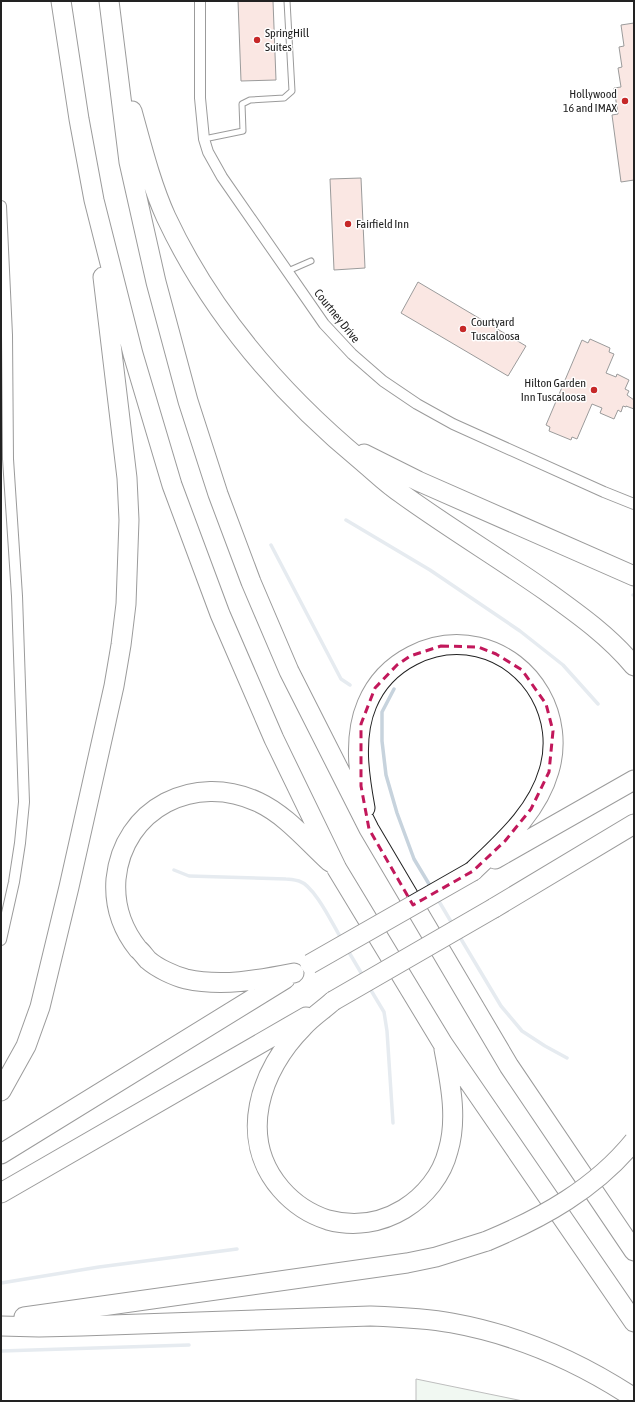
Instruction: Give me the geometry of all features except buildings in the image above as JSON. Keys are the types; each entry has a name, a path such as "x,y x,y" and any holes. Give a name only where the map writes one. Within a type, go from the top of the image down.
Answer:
{"highway":[{"path":"61,1 79,119 94,200 133,354 172,485 223,621 274,739 337,869 443,1044 634,1322"},
{"path":"109,1 129,162 156,282 188,401 218,494 251,582 289,671 369,830 509,1066 634,1251"},
{"path":"114,42 151,177 166,216 184,253 207,290 258,360 286,391 335,439 400,493 526,577 593,626 633,665"},
{"path":"1,1091 26,1046 42,1000 71,879 114,686 126,604 129,520 127,478 94,200"},
{"path":"335,439 418,481 634,576"},
{"path":"369,830 358,762 361,724 366,705 375,688 385,675 397,665 410,656 423,650 441,646 460,646 478,647 496,654 510,661 522,670 539,692 550,717 553,731 552,759 544,785 523,821 505,841 473,871"},
{"path":"1,1154 294,973 634,780"},
{"path":"294,973 245,982 199,981 172,974 148,961 131,939 119,914 116,886 120,859 124,846 140,823 161,805 192,793 227,792 259,802 290,823 337,869"},
{"path":"1,1193 494,908 634,824"},
{"path":"333,1001 303,1026 280,1056 267,1078 262,1092 257,1120 259,1147 269,1173 294,1203 319,1217 345,1223 360,1224 374,1222 387,1218 410,1205 430,1186 444,1163 449,1150 452,1122 451,1092 443,1044"},
{"path":"1,1322 33,1316 407,1264 436,1257 487,1241 540,1217 574,1196 609,1168 634,1141"},
{"path":"1,1326 75,1326 370,1316 410,1318 465,1326 492,1332 532,1345 572,1361 608,1381 634,1398"}],"street":[{"name":"Courtney Drive","path":"200,1 200,98 204,139 208,152 222,177 324,324 352,354 389,385 417,404 454,424 634,504"},
{"path":"1,206 7,335 5,459 17,596 24,802 14,882 1,940"}],"lane":[{"path":"204,139 243,131 242,104 250,100 284,98 292,91 287,1"},
{"path":"288,272 311,261"}],"highlighted area":[{"path":"441,646 478,647 496,654 522,670 546,704 553,731 549,772 531,809 505,841 473,871 413,905 369,829 361,786 361,724 375,688 397,665 410,656"}],"green space":[{"path":"416,1379 523,1401 416,1401"}],"waterway":[{"path":"346,520 430,570 520,631 563,665 598,704"},
{"path":"271,545 341,679 350,685"},
{"path":"394,689 382,712 382,741 386,775 397,813 414,859 432,889"},
{"path":"174,870 189,876 288,879 299,881 305,884 317,898 342,940"},
{"path":"437,898 453,925"},
{"path":"458,934 501,1006 522,1031 567,1058"},
{"path":"347,949 363,976"},
{"path":"369,987 384,1012 387,1031 393,1123"},
{"path":"1,1283 99,1267 237,1249"},
{"path":"1,1351 189,1345"}],"place":[{"name":"SpringHill Suites","path":"257,40"},
{"name":"Hollywood 16 and IMAX","path":"625,101"},
{"name":"Fairfield Inn","path":"348,224"},
{"name":"Courtyard Tuscaloosa","path":"463,329"},
{"name":"Hilton Garden Inn Tuscaloosa","path":"594,390"}]}
